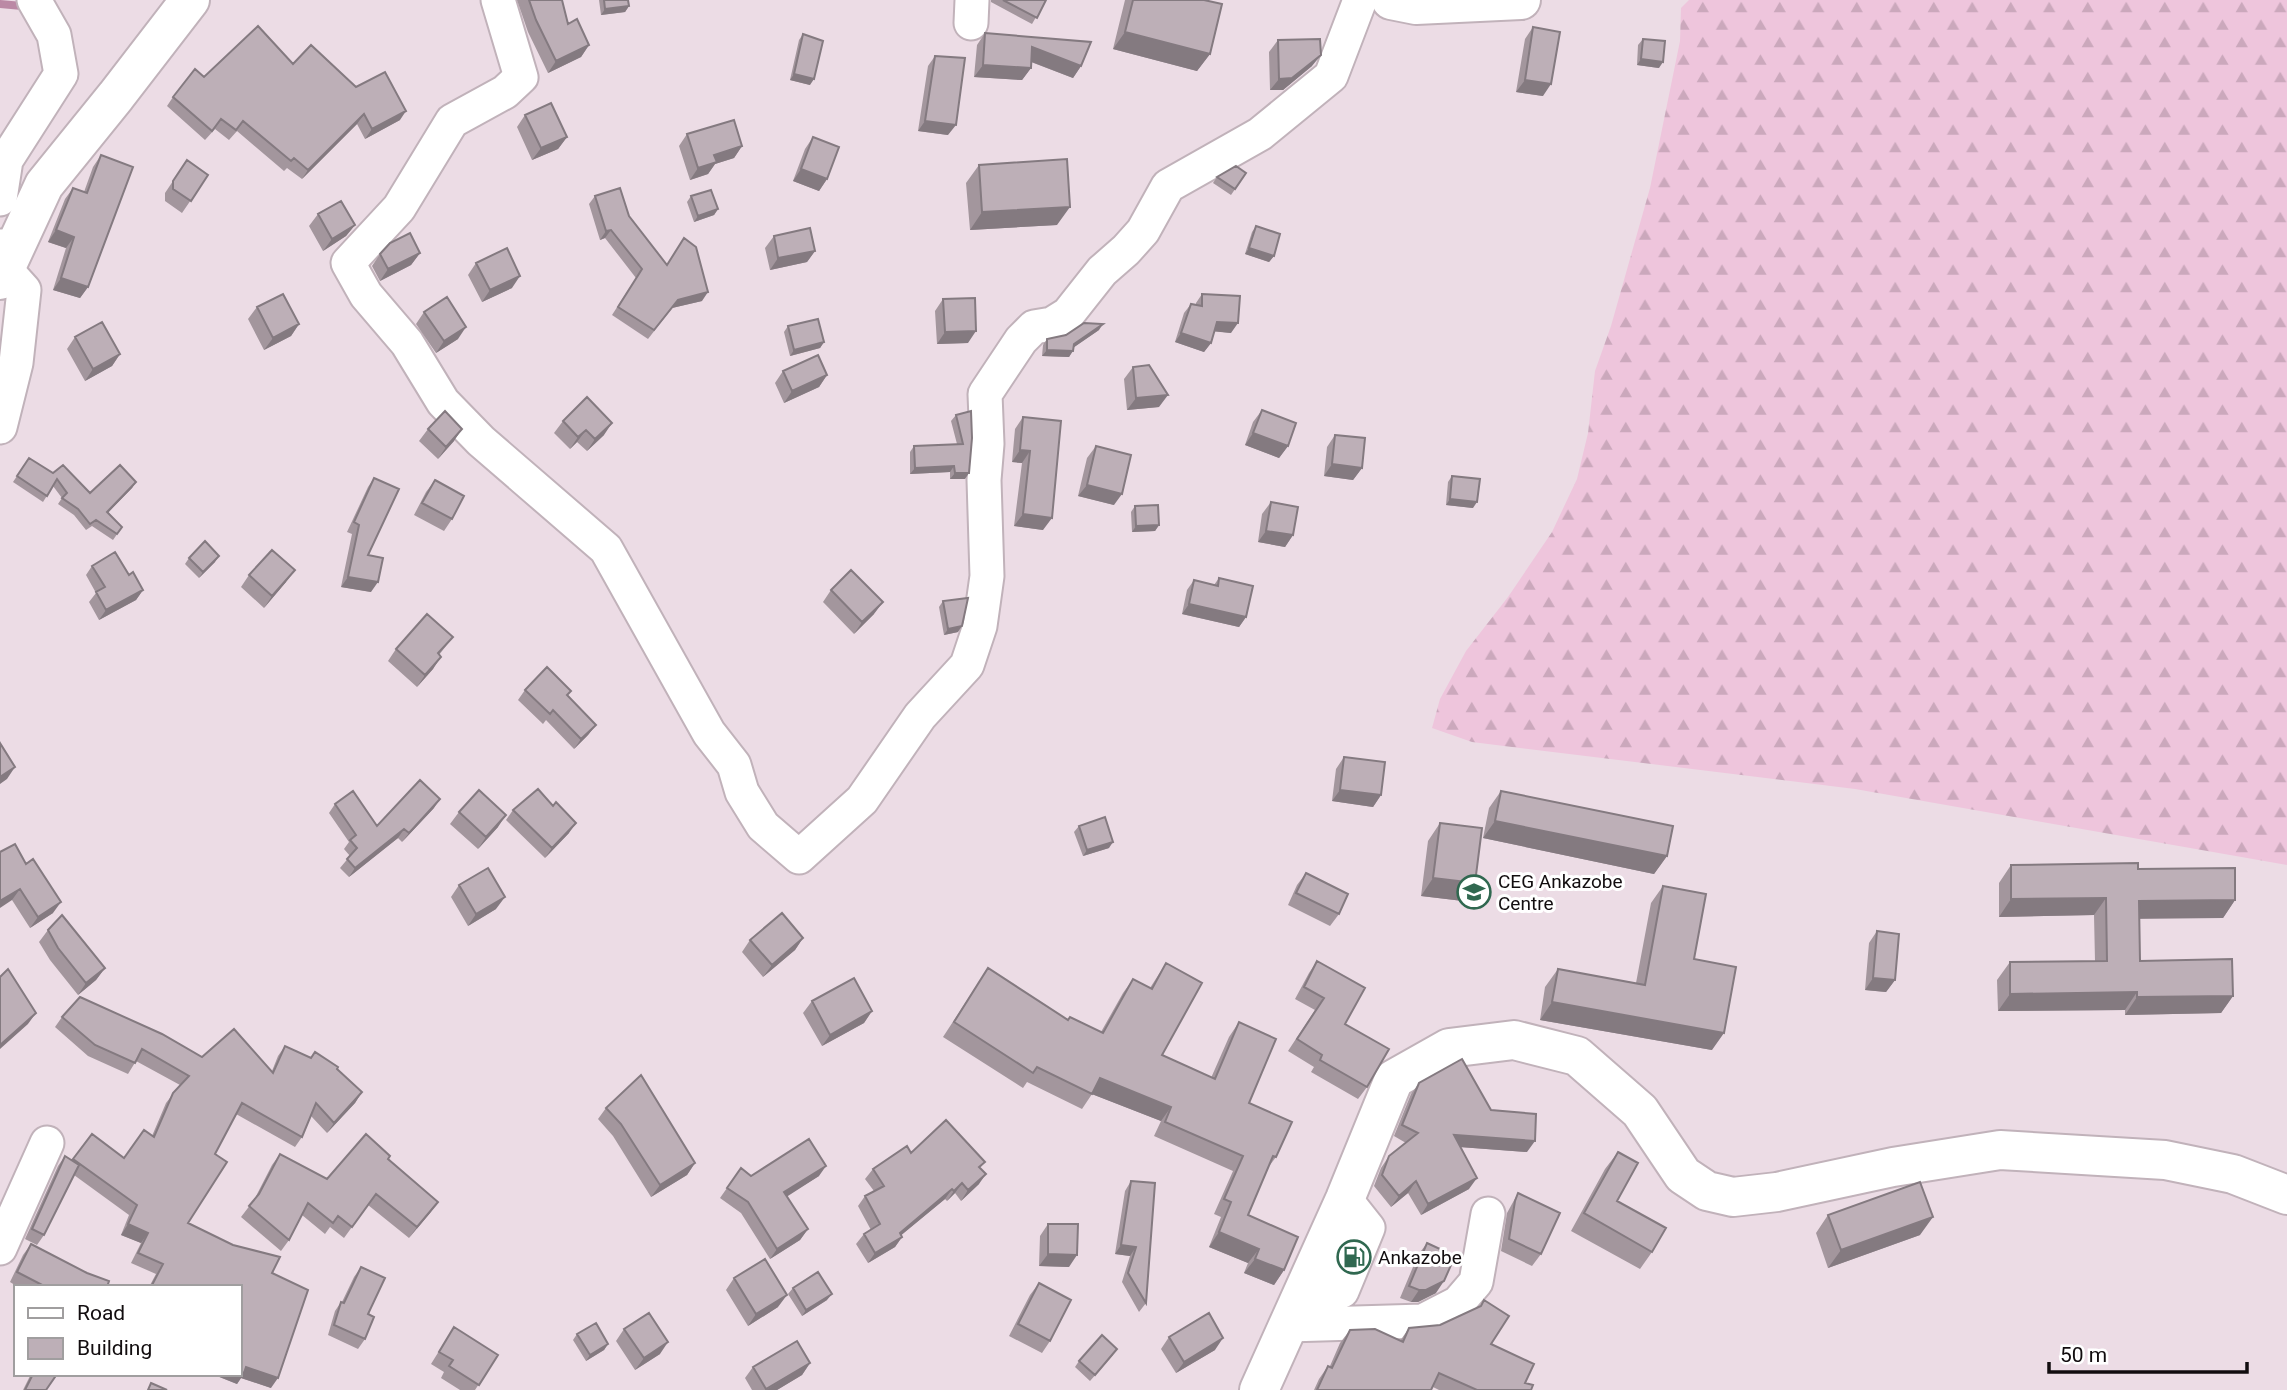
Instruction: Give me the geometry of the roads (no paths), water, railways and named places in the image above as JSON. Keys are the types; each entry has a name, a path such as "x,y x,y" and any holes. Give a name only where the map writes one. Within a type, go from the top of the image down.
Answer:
{"main road":[{"path":"2,262 44,185 190,0"},
{"path":"1391,0 1416,5 1521,0"},
{"path":"1259,1390 1345,1199 1394,1079 1450,1048 1514,1040 1577,1056 1640,1111 1684,1175 1707,1191 1733,1197 1777,1192 1894,1167 2000,1150 2165,1160 2233,1174 2287,1195"}],"street":[{"path":"0,199 6,160 61,74 54,35 34,0"},
{"path":"498,0 521,77 505,92 452,121 399,208 348,263 366,295 407,343 443,402 481,441 606,549 709,733 734,765 742,792 763,826 799,857 862,800 920,716 967,665 981,625 988,576 984,481 987,444 985,394 1034,327 1052,324 1068,314 1101,271 1126,250 1143,230 1168,186 1260,134 1331,76 1360,0"},
{"path":"0,427 16,363 23,290 2,262"},
{"path":"0,1248 47,1143"},
{"path":"1293,1312 1423,1321 1458,1303 1476,1282 1488,1214"}],"waterway":[{"path":"0,4 22,6"}],"place":[{"name":"CEG Ankazobe Centre","path":"1474,892"},
{"name":"Ankazobe","path":"1354,1257"}]}
